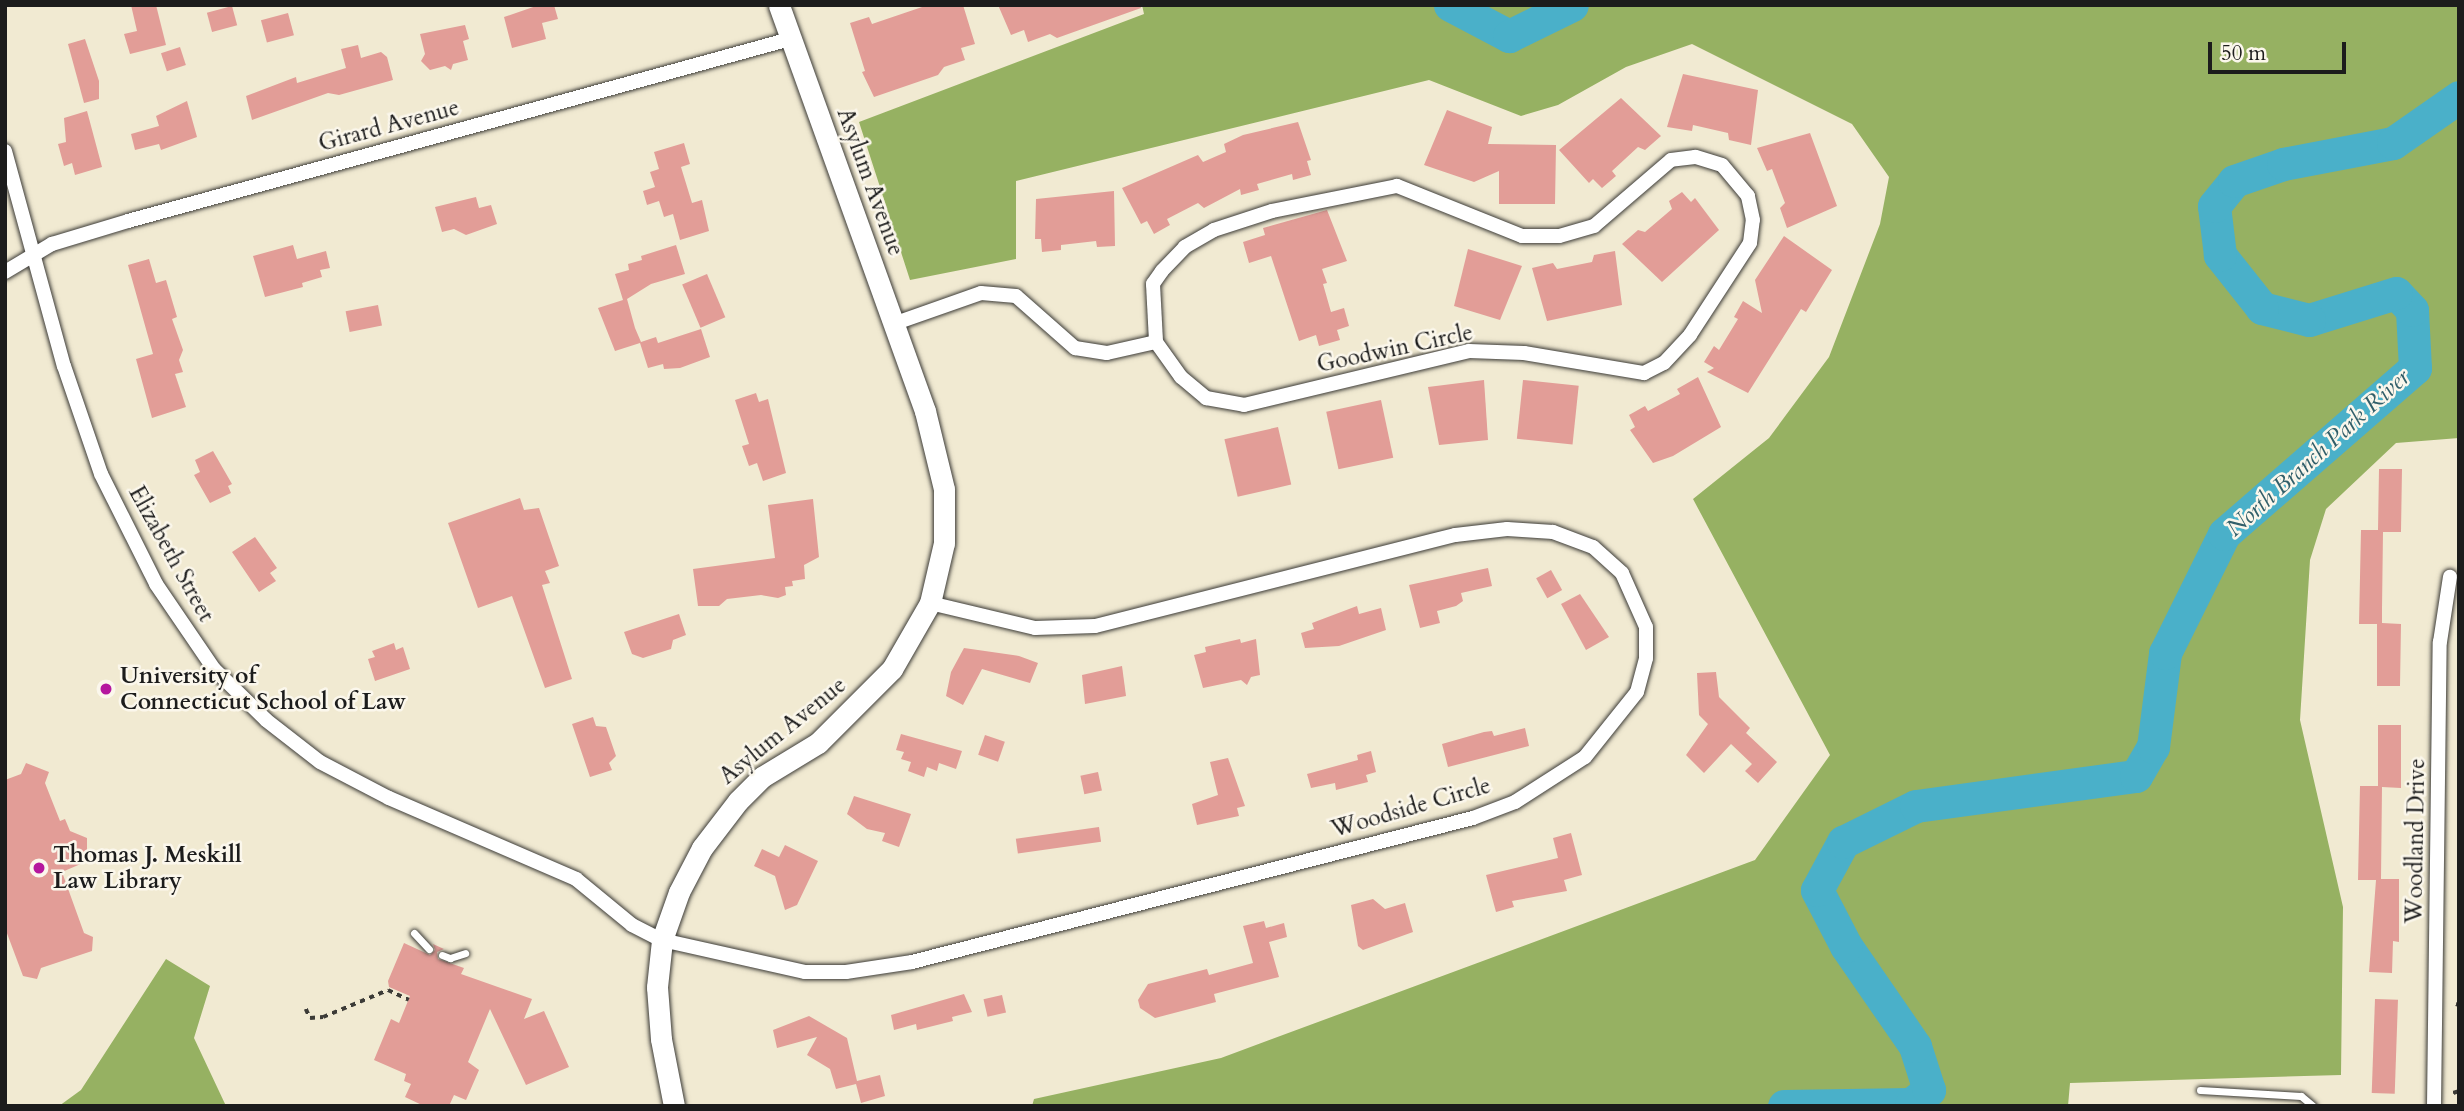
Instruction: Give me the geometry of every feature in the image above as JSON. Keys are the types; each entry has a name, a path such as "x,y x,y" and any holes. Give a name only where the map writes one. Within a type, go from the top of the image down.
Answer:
{"main road":[{"name":"Asylum Avenue","path":"674,1106 658,1014 662,940 679,892 720,821 762,777 818,743 860,704 892,668 930,603 944,543 944,489 925,411 779,5"}],"street":[{"name":"Girard Avenue","path":"5,272 34,254 128,221 790,39"},
{"name":"Elizabeth Street","path":"5,151 71,389 102,474 156,584 214,669 266,720 320,762 389,799 576,879 632,925 662,940"},
{"name":"Goodwin Circle","path":"1695,157 1722,165 1748,196 1753,220 1750,243 1690,335 1664,363 1644,373 1524,353 1469,351 1244,405 1206,398 1181,377 1156,342 1153,284 1161,271 1185,247 1214,230 1272,211 1397,186 1522,236 1559,236 1594,226 1671,160 1695,157"},
{"path":"894,324 981,293 1016,296 1075,348 1107,353 1156,342"},
{"name":"Woodside Circle","path":"662,940 804,972 846,972 912,962 1473,818 1515,802 1585,757 1637,692 1646,658 1646,627 1622,573 1593,547 1553,532 1507,529 1455,535 1095,626 1035,628 930,603"},
{"name":"Woodland Drive","path":"2434,1106 2440,642 2450,577"}],"lane":[{"path":"414,933 429,949"},
{"path":"442,955 450,958 466,953"},
{"path":"2200,1090 2301,1096 2313,1106"}],"path":[{"path":"306,1009 310,1018 323,1017 388,990 409,1000"},
{"path":"2453,1093 2459,1091"},
{"path":"2371,1106 2377,1106"}],"green space":[{"path":"1142,5 2459,5 2459,438 2396,443 2326,509 2310,560 2300,720 2343,907 2341,1075 2070,1083 2068,1106 1032,1106 1034,1099 1221,1058 1755,860 1830,755 1693,499 1769,438 1829,357 1880,224 1889,177 1852,124 1692,44 1626,67 1558,105 1521,116 1429,80 1016,181 1016,259 910,280 859,122 1144,14"},
{"path":"166,959 210,986 194,1038 226,1106 59,1106 81,1090"}],"building":[{"path":"131,5 156,5 166,45 130,54 124,34 137,31"},
{"path":"539,5 554,5 558,19 542,23 546,39 512,48 504,17"},
{"path":"928,5 963,5 975,44 961,48 965,60 944,67 938,75 874,97 862,72 865,71 850,23 869,17 872,24"},
{"path":"998,5 1140,5 1141,8 1057,38 1050,34 1028,42 1024,30 1011,35"},
{"path":"232,6 237,25 212,32 207,13"},
{"path":"288,13 294,35 267,42 261,20"},
{"path":"465,25 469,39 463,41 468,60 453,64 451,70 445,66 430,70 421,61 425,54 420,34"},
{"path":"85,39 99,81 99,99 84,103 68,44"},
{"path":"358,45 361,58 381,52 387,57 393,80 339,95 328,93 252,120 246,96 296,77 297,83 346,68 341,49"},
{"path":"180,47 186,65 167,71 161,53"},
{"path":"1683,74 1758,90 1751,145 1729,140 1728,133 1693,125 1692,131 1667,127"},
{"path":"1621,98 1661,136 1645,150 1638,147 1612,171 1616,176 1602,188 1593,179 1589,183 1559,150"},
{"path":"187,101 197,137 161,150 159,144 135,150 131,134 159,126 156,116"},
{"path":"1447,110 1492,127 1488,144 1556,145 1555,204 1499,204 1499,171 1474,182 1424,165"},
{"path":"87,111 102,167 75,175 72,163 64,166 58,144 66,142 64,118"},
{"path":"1298,122 1311,160 1307,161 1311,175 1293,180 1292,174 1257,184 1259,190 1241,195 1240,189 1204,208 1198,203 1167,219 1170,225 1154,234 1147,221 1141,224 1122,188 1198,155 1203,162 1226,152 1224,144 1243,135"},
{"path":"1810,133 1837,206 1787,228 1780,208 1785,203 1772,169 1767,171 1757,148"},
{"path":"684,143 690,164 681,167 692,203 702,200 709,231 680,240 673,214 664,217 659,201 647,205 643,191 655,187 650,172 659,169 654,152"},
{"path":"1114,191 1115,246 1097,247 1096,241 1061,245 1061,250 1042,252 1041,239 1035,239 1036,199"},
{"path":"1682,192 1691,202 1695,198 1719,230 1662,282 1622,244 1638,230 1645,232 1672,209 1669,201"},
{"path":"476,197 479,208 491,205 497,224 466,235 454,229 442,232 435,207"},
{"path":"1327,210 1347,261 1322,269 1327,283 1323,284 1331,312 1344,308 1349,326 1337,330 1340,340 1319,346 1316,335 1299,341 1271,256 1249,263 1243,242 1265,235 1263,228"},
{"path":"1784,236 1832,270 1806,312 1801,309 1748,393 1707,372 1714,368 1704,362 1714,346 1719,350 1738,319 1734,317 1743,301 1762,313 1755,280"},
{"path":"293,245 297,259 326,251 330,268 320,270 322,277 302,283 303,287 265,297 253,256"},
{"path":"676,245 685,274 651,284 627,299 635,328 641,342 656,337 658,343 701,329 710,357 680,368 664,369 663,364 648,368 640,343 615,351 598,308 623,300 615,274 629,270 628,264 642,260 641,256"},
{"path":"1468,249 1522,266 1500,320 1454,306"},
{"path":"1615,251 1622,305 1547,321 1532,268 1553,263 1557,269 1592,262 1594,255"},
{"path":"149,259 156,283 166,280 177,317 172,319 183,350 179,360 183,372 175,374 186,407 152,418 136,359 153,354 128,265"},
{"path":"707,274 725,317 701,328 682,285"},
{"path":"378,305 382,326 350,332 346,311"},
{"path":"1698,377 1721,427 1673,456 1653,463 1630,430 1635,427 1629,415 1645,406 1648,411 1680,394 1677,389"},
{"path":"1484,380 1488,440 1439,445 1428,387"},
{"path":"1523,380 1579,386 1573,445 1517,439"},
{"path":"756,393 759,402 768,399 786,473 763,481 757,463 749,466 742,446 749,444 735,400"},
{"path":"1381,400 1393,458 1338,469 1326,412"},
{"path":"1278,427 1291,484 1238,497 1224,439"},
{"path":"213,451 232,484 228,486 231,493 210,503 194,475 200,472 195,460"},
{"path":"2379,469 2402,469 2401,532 2383,532 2382,609 2382,623 2401,624 2400,686 2377,686 2377,624 2359,624 2361,530 2378,530"},
{"path":"520,498 524,510 539,508 559,566 545,571 550,583 542,585 572,679 545,688 512,596 478,608 448,523"},
{"path":"813,499 819,557 804,565 805,579 792,581 793,586 785,587 786,595 778,598 761,595 727,599 719,606 698,606 693,569 775,558 768,505"},
{"path":"255,537 277,568 270,573 276,581 259,592 232,552"},
{"path":"1488,568 1492,586 1461,593 1463,601 1456,606 1437,611 1440,623 1420,628 1409,585"},
{"path":"1551,570 1562,590 1547,598 1536,578"},
{"path":"1580,594 1609,637 1586,650 1561,604"},
{"path":"1357,606 1359,614 1381,608 1386,630 1339,646 1305,648 1301,633 1314,629 1312,623"},
{"path":"679,614 686,635 673,640 671,649 643,658 632,654 624,632"},
{"path":"1240,639 1241,643 1256,639 1260,675 1251,677 1247,685 1241,680 1203,688 1194,655 1206,652 1205,647"},
{"path":"394,643 396,650 403,647 410,669 375,681 368,659 375,657 372,651"},
{"path":"964,648 1019,656 1038,663 1030,683 982,669 963,705 946,696 951,672"},
{"path":"1122,666 1126,696 1085,704 1082,675"},
{"path":"1716,672 1719,697 1750,728 1746,733 1777,762 1758,783 1745,771 1752,764 1731,744 1704,773 1686,755 1708,724 1699,715 1697,673"},
{"path":"593,717 596,726 606,727 616,756 609,763 612,770 590,777 572,724"},
{"path":"2378,725 2401,725 2401,788 2382,787 2381,879 2399,879 2399,942 2393,941 2392,973 2369,972 2376,880 2358,880 2360,786 2378,786"},
{"path":"1525,728 1529,746 1448,767 1442,744 1484,732 1492,731 1494,736"},
{"path":"901,734 962,751 956,769 939,763 937,771 927,767 924,777 908,771 911,762 901,759 904,752 896,750"},
{"path":"985,735 1005,742 998,762 978,755"},
{"path":"1371,751 1376,772 1366,775 1368,782 1336,790 1335,783 1311,788 1307,774 1358,760 1357,755"},
{"path":"1228,758 1245,806 1237,808 1239,816 1197,825 1192,804 1218,795 1210,762"},
{"name":"Thomas J. Meskill Law Library","path":"26,763 49,772 45,783 60,821 65,819 70,831 87,838 87,853 81,856 83,863 62,872 84,933 93,937 92,951 41,968 37,979 23,976 5,928 5,780 21,774"},
{"path":"1098,772 1102,791 1084,794 1080,776"},
{"path":"854,796 911,814 899,847 882,841 885,833 867,829 847,814"},
{"path":"1099,827 1101,842 1018,854 1016,839"},
{"path":"1571,833 1582,875 1564,880 1567,891 1512,901 1514,907 1496,912 1486,875 1558,858 1553,838"},
{"path":"785,845 818,861 797,905 785,910 775,876 754,866 762,849 779,857"},
{"path":"1373,899 1385,909 1405,903 1413,932 1363,950 1358,946 1351,905"},
{"path":"1264,921 1266,928 1284,923 1287,937 1269,942 1279,977 1214,994 1216,1002 1155,1018 1140,1008 1138,1000 1148,984 1207,969 1209,975 1253,963 1243,926"},
{"path":"404,943 430,955 435,950 433,944 444,949 437,952 438,959 464,968 461,974 532,999 524,1019 544,1011 569,1067 526,1085 490,1009 468,1062 479,1070 466,1100 454,1095 449,1106 424,1106 405,1097 411,1084 404,1081 406,1074 374,1060 391,1019 399,1023 410,996 389,987 388,981"},
{"path":"964,994 972,1012 952,1017 953,1021 917,1030 916,1024 894,1030 891,1015"},
{"path":"1002,995 1006,1013 988,1017 983,999"},
{"path":"2375,999 2398,1000 2395,1094 2372,1093"},
{"path":"809,1016 847,1038 857,1081 880,1075 885,1096 861,1103 856,1084 836,1089 830,1069 807,1055 817,1037 777,1048 773,1030"}],"waterway":[{"name":"North Branch Park River","path":"1450,5 1509,36 1572,5"},
{"name":"North Branch Park River","path":"1784,1106 1911,1104 1929,1090 1915,1046 1846,946 1817,890 1843,842 1916,806 2136,776 2153,747 2165,653 2224,534 2415,368 2412,310 2396,293 2309,320 2262,308 2220,255 2214,206 2234,181 2283,164 2393,143 2459,97"}],"place":[{"name":"University of Connecticut School of Law","path":"106,689"},
{"name":"Thomas J. Meskill Law Library","path":"39,868"}]}
